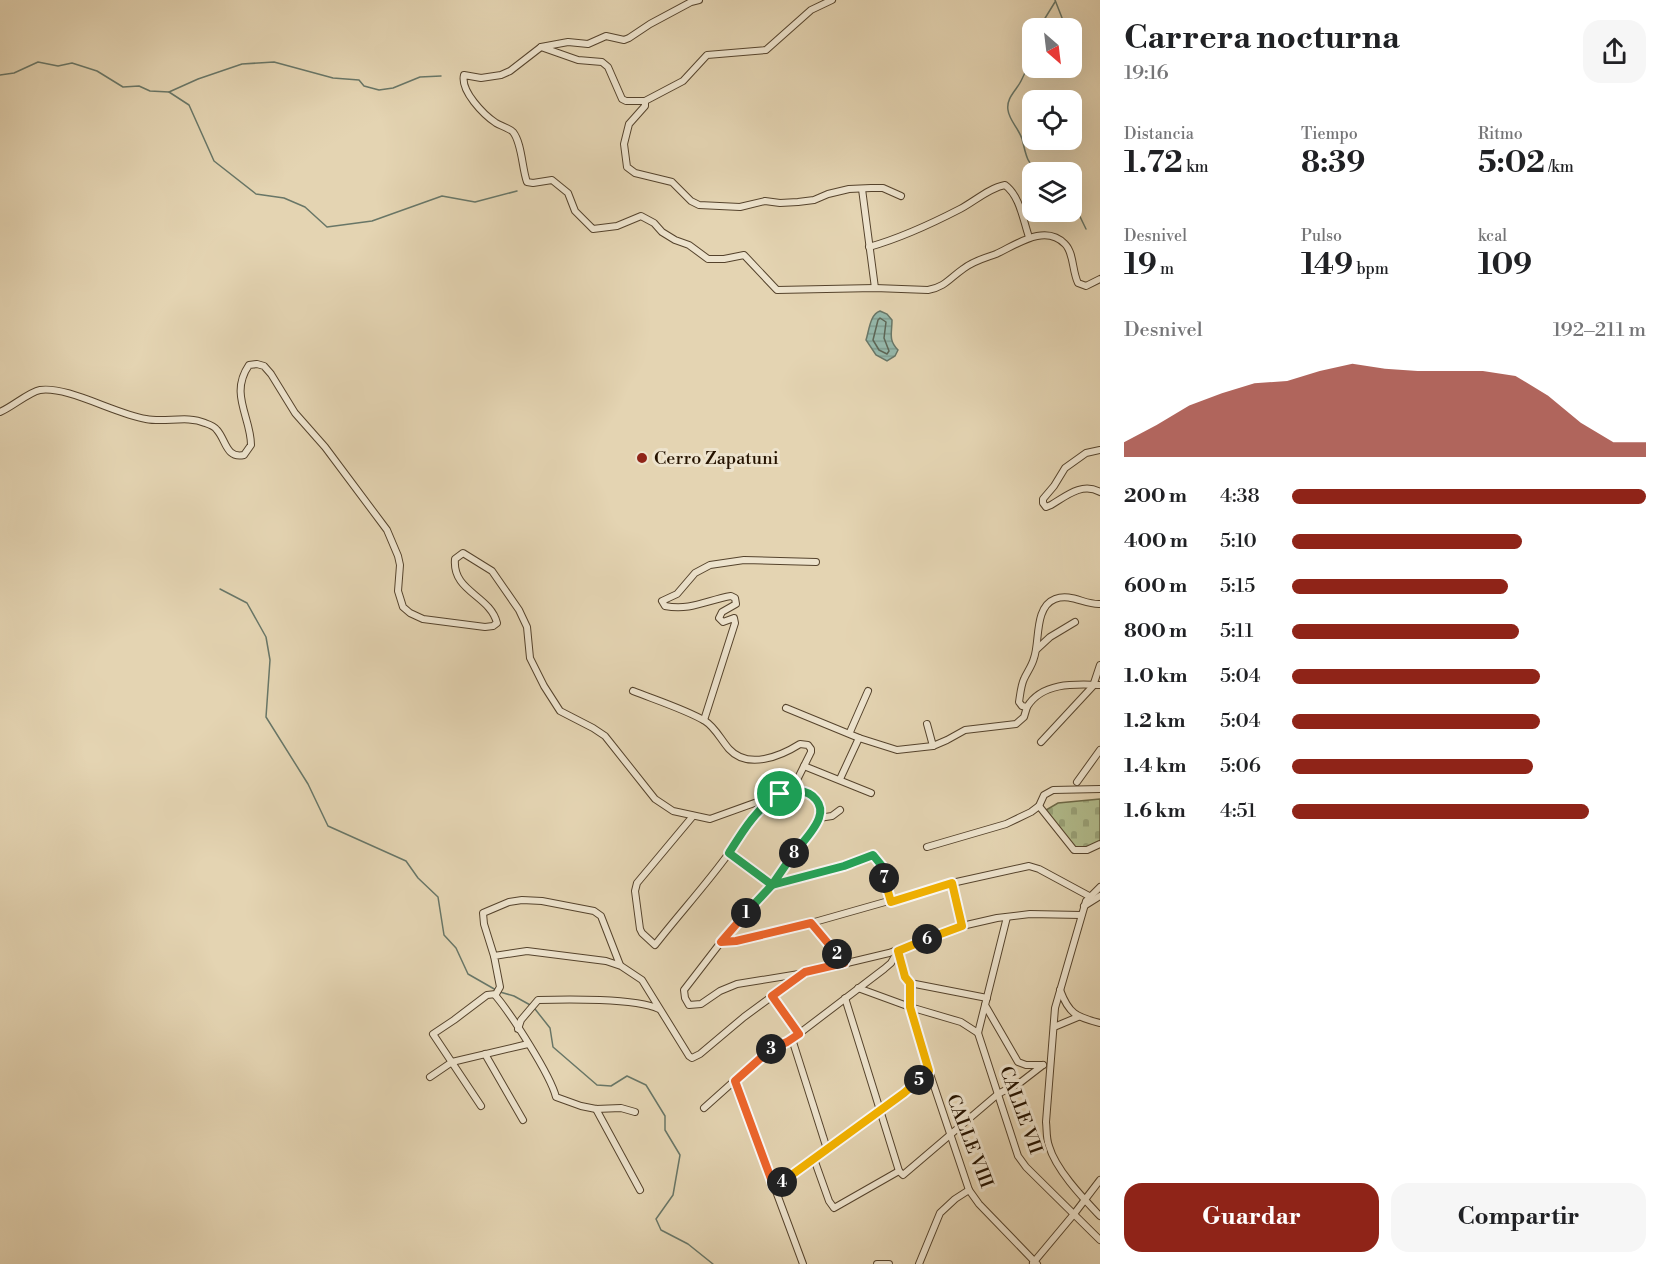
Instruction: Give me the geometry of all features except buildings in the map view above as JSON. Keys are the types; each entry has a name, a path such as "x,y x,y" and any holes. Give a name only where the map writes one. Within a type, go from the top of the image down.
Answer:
{"street":[{"path":"699,0 691,2 624,40 606,36 588,44 568,42 541,47 510,71 501,75 481,78 467,74 462,78 475,105 491,120 512,131 527,182 552,180 568,193 575,211 593,229 617,226 641,216 675,240 689,244 708,259 744,255 777,290 938,289 972,263 1029,237 1049,236 1064,243 1069,250 1078,283 1086,286 1100,279"},
{"path":"541,47 578,60 602,62 608,68 622,99 645,101 683,81 706,55 766,50 811,10 832,0"},
{"path":"645,101 645,106 631,120 627,132 624,155 627,167 634,173 672,182 691,201 699,205 741,207 765,201 798,202 814,200 849,189 883,188 901,196"},
{"path":"869,248 909,234 998,186 1005,185 1016,198 1029,237"},
{"path":"862,189 875,288"},
{"path":"0,412 38,390 58,392 126,415 150,420 195,420 206,423 217,430 231,453 238,456 244,455 251,445 240,395 243,380 249,365 264,366 279,384 295,413 325,447 387,530 400,565 398,591 404,607 410,613 423,619 494,626 496,623 491,609 467,589 456,574 455,559 463,554 492,572 519,610 527,627 530,658 560,711 605,736 660,804 674,811 710,819 796,790 808,793 816,799 820,807 819,818 772,885 721,942 684,990 689,1005 700,1004 720,991 737,984 805,972 898,951 962,926 1030,914 1081,915"},
{"path":"1100,450 1086,453 1065,468 1043,499 1043,503 1046,507 1081,488 1089,487 1100,492"},
{"path":"704,720 735,623 734,618 723,622 719,618 722,612 736,604 735,598 731,596 710,600 692,608 665,606 662,601 677,594 695,573 710,565 744,560 816,562"},
{"path":"1027,707 1020,704 1019,699 1024,679 1036,651 1044,610 1053,599 1066,597 1100,604"},
{"path":"1036,651 1050,637 1075,622"},
{"path":"1041,742 1097,685 1100,665"},
{"path":"786,708 850,732 859,738 897,750 933,746 965,730 1016,724 1024,717 1034,697 1056,686 1097,685"},
{"path":"633,691 704,720 730,751 742,758 759,759 776,756 800,744 808,745 811,752 797,780 796,790"},
{"path":"850,732 868,691"},
{"path":"927,724 933,746"},
{"path":"840,779 859,738"},
{"path":"1077,783 1100,750"},
{"path":"804,766 840,779 871,794"},
{"path":"927,847 1006,824 1039,806 1044,795 1053,790 1100,789"},
{"path":"693,816 637,884 635,891 640,929 655,945 729,853 764,804 777,795"},
{"path":"1039,806 1074,850 1087,850 1100,844"},
{"path":"819,818 832,816 840,810"},
{"path":"729,853 772,885"},
{"path":"772,885 844,866 873,855 882,866 891,902"},
{"path":"721,942 736,941 811,923 952,883 1029,866 1039,868 1089,896"},
{"path":"952,883 962,926"},
{"path":"1100,886 1089,896 1084,906 1055,1008 1046,1122 1049,1147 1061,1169 1100,1216"},
{"path":"1084,906 1100,896"},
{"path":"495,995 500,987 483,913 509,902 533,901 594,911 601,916 621,966"},
{"path":"858,988 961,1022 978,1034 1007,917"},
{"path":"811,923 844,963"},
{"path":"494,956 527,951 606,961 621,966 642,980 659,1010 692,1058 805,972"},
{"path":"898,951 905,977 910,983 986,1002 1018,1062 1026,1065 1043,1065"},
{"path":"704,1108 771,1049 799,1034 891,963 898,951"},
{"name":"CALLE VIII","path":"910,983 910,1007 949,1135 969,1190 979,1204 1034,1263"},
{"path":"1060,990 1078,1017 1100,1023"},
{"path":"481,1106 433,1034 487,994 495,995 518,1029 554,1088 556,1097 580,1106 596,1109 611,1107 635,1112"},
{"path":"772,996 799,1034"},
{"path":"845,998 901,1173"},
{"path":"518,1029 538,1000 593,1000 637,1004 659,1010"},
{"path":"1054,1027 1078,1017"},
{"name":"CALLE VII","path":"978,1034 1021,1161 1100,1240"},
{"path":"792,1039 827,1149"},
{"path":"430,1077 452,1062 528,1044"},
{"path":"485,1054 523,1120"},
{"path":"814,1159 834,1208 901,1173 998,1094 1051,1062"},
{"path":"774,1187 904,1093 929,1071"},
{"path":"735,1081 803,1264"},
{"path":"596,1109 640,1190"},
{"path":"1034,1263 1100,1179"},
{"path":"919,1264 940,1213 969,1190"},
{"path":"877,1264 889,1264"}],"green space":[{"path":"1100,799 1100,845 1075,852 1046,810 1058,803"}],"water":[{"path":"880,311 892,320 892,340 898,350 895,356 887,361 876,355 866,340 872,319"}],"waterway":[{"path":"1055,0 1062,18"},
{"path":"1045,18 1055,2"},
{"path":"0,75 14,73 38,62 58,66 72,63 97,71 123,87 139,86 150,91 169,92 189,105 214,161 256,194 284,198 305,207 327,227 372,221 442,196 475,202 517,191"},
{"path":"169,92 242,64 274,62 333,78 359,80 364,86 379,90 393,88 420,77 441,76"},
{"path":"1022,78 1010,98 1008,106 1012,121 1021,135 1029,162"},
{"path":"1082,221 1086,229"},
{"path":"220,589 247,603 266,637 270,660 266,717 308,784 328,826 406,861 418,878 438,897 444,935 456,948 468,974 496,990"},
{"path":"500,992 514,996 532,1006"},
{"path":"535,1009 550,1028 553,1047 597,1085 611,1086 627,1076 646,1085 665,1116 665,1130 680,1155 673,1195 656,1219 661,1230 688,1244 713,1264"}],"place":[{"name":"Cerro Zapatuni","path":"642,458"}],"route":[{"path":"780,794 764,804 729,853 772,885 721,942 736,941 811,923 844,963 805,972 772,996 799,1034 771,1049 735,1081 774,1187 904,1093 929,1071 910,1007 910,983 905,977 898,951 962,926 952,883 891,902 882,866 873,855 844,866 772,885 820,814 817,801 808,793 796,790 780,794"}]}
